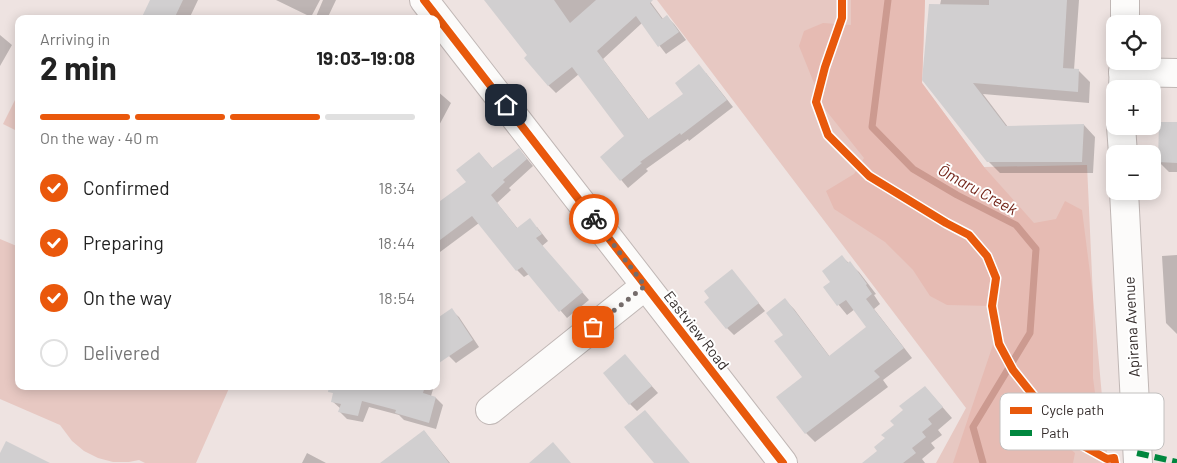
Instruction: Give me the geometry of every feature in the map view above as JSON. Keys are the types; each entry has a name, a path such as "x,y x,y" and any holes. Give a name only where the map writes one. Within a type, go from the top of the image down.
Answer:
{"street":[{"name":"Eastview Road","path":"424,0 436,15"},
{"path":"1125,0 1125,15"},
{"name":"Eastview Road","path":"440,21 783,463"},
{"path":"1123,74 1177,73"},
{"name":"Apirana Avenue","path":"1124,200 1134,393"},
{"path":"490,410 645,286"},
{"name":"Apirana Avenue","path":"1137,450 1138,463"}],"shaded area":[{"path":"657,0 925,0 922,83 984,167 1087,165 1093,297 1102,393 1000,393 1000,450 1107,450 1108,463 936,463 966,408"},
{"path":"851,0 925,0 922,83 984,167 1034,223 1056,219 1065,201 1082,210 1093,297 1093,378 1095,393 1000,393 1000,450 1072,450 1075,453 1073,463 953,463 1000,324 992,306 947,305 930,296 913,270 885,242 834,209 826,191 854,174 864,158 824,108 799,46 804,31 823,23 851,25"},
{"path":"15,100 15,130 3,124"},
{"path":"0,239 15,245 15,390 228,390 196,463 145,463 139,460 113,462 98,458 84,451 72,441 60,425 0,399"}],"building":[{"path":"150,0 183,0 176,15 143,15"},
{"path":"484,0 554,0 570,23 596,0 653,0 650,3 662,19 667,15 679,32 658,47 636,16 597,51 648,119 683,94 675,83 699,64 727,100 681,135 680,133 640,162 642,163 620,181 600,157 624,136 572,67 548,86 524,58 527,55"},
{"path":"989,0 1067,0 1063,68 1079,69 1078,92 973,83 1006,126 1084,124 1082,162 987,162 922,80 929,4 989,5"},
{"path":"1161,122 1177,122 1177,163 1161,162 1161,145 1158,145"},
{"path":"519,148 527,159 503,180 505,182 491,195 517,228 530,218 542,234 536,238 583,292 559,312 522,267 516,271 472,216 440,240 440,201 466,182 456,170 479,152 492,168"},
{"path":"842,255 848,263 850,261 867,284 872,294 866,299 904,348 874,371 880,377 805,434 776,397 802,377 774,341 783,335 766,313 785,298 829,356 866,327 846,300 837,306 823,287 830,282 822,271"},
{"path":"732,269 759,303 726,329 704,302 709,298 704,291"},
{"path":"452,308 473,340 440,362 440,316"},
{"path":"625,354 652,386 629,405 603,373"},
{"path":"925,386 943,407 928,419 932,424 922,432 926,437 912,448 916,453 903,463 862,463 877,451 874,447 885,438 881,435 894,425 890,421 903,410 899,406"},
{"path":"328,390 424,390 423,393 436,397 429,423 395,413 396,410 362,401 358,416 338,412 341,404 331,402 333,393 328,392"},
{"path":"645,410 690,463 654,463 624,427"},
{"path":"424,430 449,463 380,463"},
{"path":"6,441 50,463 0,463 0,453"},
{"path":"553,442 571,463 529,463"}],"waterway":[{"name":"Ōmaru Creek","path":"888,0 872,127 913,169 957,195 1016,225 1036,249 1030,333 973,427 983,463"}],"marked path":[{"path":"1137,453 1177,462"}],"cycle path":[{"path":"424,0 436,15"},
{"path":"842,0 842,18 825,67 816,102 828,135 869,176 969,235 987,256 996,278 992,306 999,344 1013,370 1031,393"},
{"path":"440,21 783,463"},
{"path":"1091,450 1107,459 1114,458 1115,463"}],"way so far":[{"path":"593,327 645,286 594,219"}],"route":[{"path":"506,105 594,219"}]}
